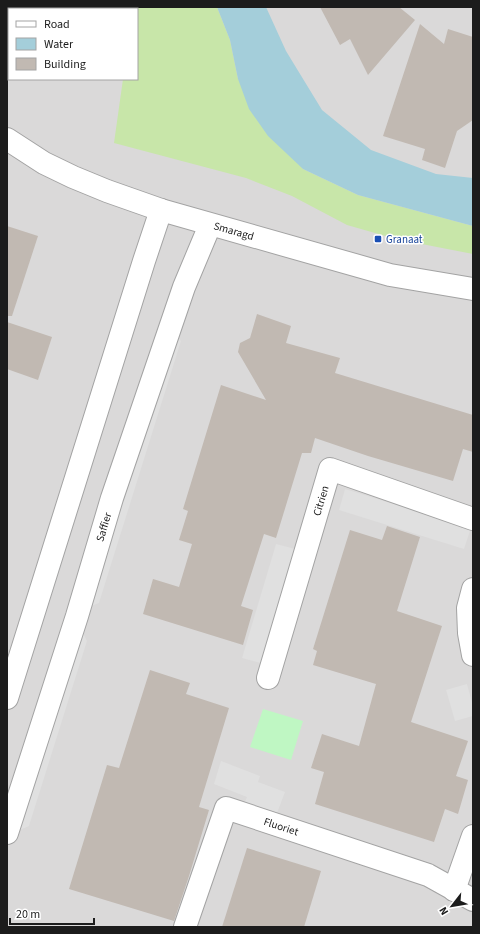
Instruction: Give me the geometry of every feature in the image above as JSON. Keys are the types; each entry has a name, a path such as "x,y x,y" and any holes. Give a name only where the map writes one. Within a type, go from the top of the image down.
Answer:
{"street":[{"name":"Smaragd","path":"7,140 44,163 73,177 107,191 162,210 210,225 390,275 473,289"},
{"path":"7,698 144,261 162,210"},
{"name":"Saffier","path":"7,833 77,616 112,498 184,287 210,225"},
{"name":"Citrien","path":"268,678 330,469 473,519"},
{"path":"473,589 468,608 469,633 473,656"},
{"name":"Fluoriet","path":"185,927 226,808 428,875 473,900"},
{"path":"454,890 473,836"}],"shaded area":[{"path":"7,7 473,7 473,927 7,927"},
{"path":"175,334 181,341 99,603 86,608"},
{"path":"345,489 471,528 464,549 339,510"},
{"path":"276,544 299,550 265,664 242,658"},
{"path":"80,627 87,641 29,826 15,832"},
{"path":"467,684 473,706 473,716 455,721 446,690"},
{"path":"221,761 260,776 258,782 285,792 277,813 245,802 247,797 214,784"}],"green space":[{"path":"217,7 230,40 238,79 303,169 358,195 473,226 473,254 396,239 347,225 292,196 246,178 114,143 123,80 138,80 138,8 136,8"},
{"path":"263,709 303,721 291,760 250,747"}],"water":[{"path":"217,7 266,7 286,51 322,110 371,150 436,174 473,178 473,226 358,195 303,169 268,136 249,109 238,79 230,40"}],"building":[{"path":"320,7 399,7 415,20 368,75 350,39 340,45"},
{"path":"420,24 444,44 448,29 473,37 473,120 457,131 445,168 422,160 425,149 383,136"},
{"path":"7,226 38,236 12,316 7,316"},
{"path":"257,314 291,326 286,343 340,358 335,373 473,415 473,452 463,449 453,481 368,456 315,438 311,453 302,453 276,538 264,534 241,606 253,610 243,645 143,614 153,579 179,587 192,544 179,540 188,511 183,509 221,385 266,400 238,352 240,343 250,338"},
{"path":"7,322 52,337 38,380 7,369"},
{"path":"387,526 420,537 397,611 442,626 411,722 468,741 456,776 468,780 458,814 445,809 434,842 315,804 324,772 311,768 322,734 359,746 376,684 313,665 317,651 313,649 350,530 382,540"},
{"path":"150,670 190,683 186,694 229,708 199,807 209,810 174,921 69,889 107,765 119,768"},
{"path":"247,848 321,871 304,927 222,927"}],"place":[{"name":"Granaat","path":"378,239"}]}
